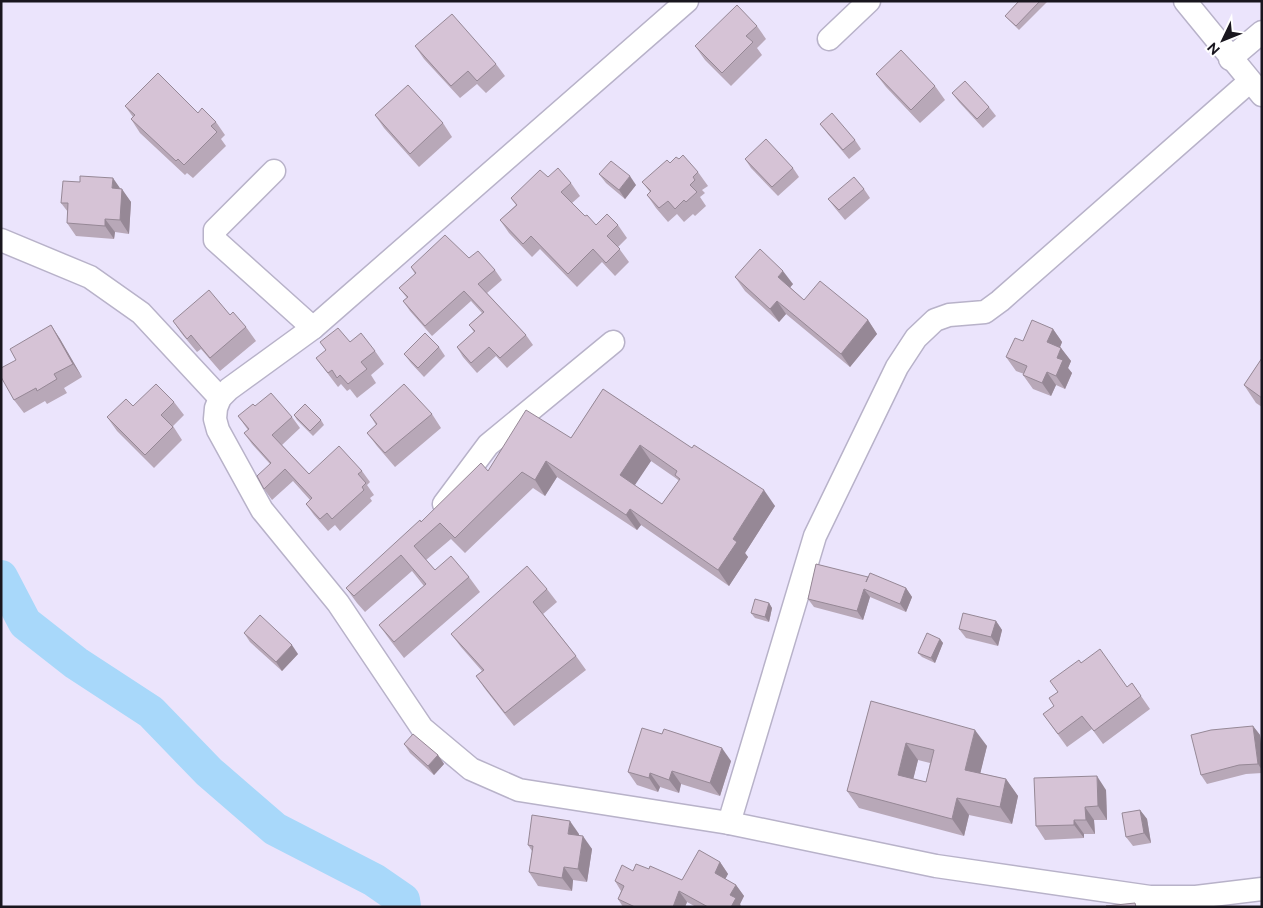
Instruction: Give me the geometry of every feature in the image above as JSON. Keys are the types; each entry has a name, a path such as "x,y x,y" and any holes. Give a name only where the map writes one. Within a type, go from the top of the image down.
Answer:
{"street":[{"path":"687,1 313,328 241,378 220,398 215,419 218,430 262,510 345,597 422,728 471,769 519,790 729,823 936,866 1150,897 1196,897 1262,888"},
{"path":"829,39 869,1"},
{"path":"729,823 815,536 873,414 897,367 916,338 935,320 949,315 985,312 1000,302 1255,89 1185,1"},
{"path":"1230,59 1262,32"},
{"path":"274,171 215,230 215,240 313,328"},
{"path":"1,240 90,277 141,313 220,398"},
{"path":"433,516 456,490 488,445 614,342"}],"building":[{"path":"1019,1 1040,1 1016,26 1005,16"},
{"path":"737,5 757,26 746,36 753,42 722,73 695,46"},
{"path":"452,14 496,64 477,81 468,71 451,86 415,46"},
{"path":"901,50 935,86 911,110 876,74"},
{"path":"158,73 198,113 202,108 216,122 211,126 217,132 184,165 178,159 176,161 131,119 135,115 125,106"},
{"path":"965,81 989,107 977,119 952,93"},
{"path":"408,85 443,123 410,154 375,115"},
{"path":"832,113 855,140 843,150 820,124"},
{"path":"766,139 793,168 772,187 745,159"},
{"path":"683,155 698,172 693,177 695,180 690,185 697,192 686,202 684,200 675,209 668,201 659,208 647,195 651,191 642,182 667,160 670,163 676,157 679,159"},
{"path":"611,161 630,176 619,190 599,174"},
{"path":"558,168 571,183 561,192 585,216 587,215 596,225 607,214 618,225 607,236 620,249 606,263 593,249 568,274 531,236 523,244 500,220 517,205 511,198 540,170 548,177"},
{"path":"80,176 113,178 112,188 122,189 120,220 105,219 105,226 67,223 68,203 61,203 63,181 80,182"},
{"path":"854,177 864,189 839,210 828,199"},
{"path":"445,235 469,258 478,251 495,270 478,284 526,335 500,358 489,347 471,363 457,347 475,331 469,325 484,312 464,291 425,326 403,301 408,297 399,288 416,273 411,267"},
{"path":"760,249 783,271 778,277 804,300 820,281 868,320 841,354 777,301 770,309 735,277"},
{"path":"209,290 230,315 233,312 246,327 210,358 191,335 187,339 173,321"},
{"path":"1032,320 1053,329 1047,342 1061,348 1057,358 1063,360 1056,376 1047,372 1042,383 1023,375 1027,366 1006,357 1015,338 1023,341"},
{"path":"51,325 73,364 54,374 57,379 37,391 36,388 14,400 1,377 1,368 16,360 10,349"},
{"path":"338,328 350,342 361,333 375,351 361,362 367,369 348,384 340,375 337,378 332,370 328,373 316,358 326,350 320,342"},
{"path":"425,333 439,347 418,368 404,354"},
{"path":"1262,358 1262,398 1244,385"},
{"path":"156,384 174,402 161,415 173,427 145,455 107,417 126,399 133,406"},
{"path":"404,384 432,414 385,453 367,433 377,424 370,415"},
{"path":"603,389 692,448 694,445 764,490 733,539 737,542 718,570 630,509 626,515 546,461 535,480 522,472 455,538 440,523 414,546 435,570 451,556 469,577 394,642 379,625 426,584 401,555 354,596 346,588 420,520 421,522 481,463 488,471 526,410 571,438","holes":["640,445 677,471 675,475 680,479 662,504 620,475"]},
{"path":"271,393 292,417 272,435 309,474 339,446 362,471 358,474 366,483 362,487 364,490 332,519 327,513 320,519 306,504 312,498 285,469 264,489 257,476 271,463 244,433 249,429 238,416 253,404 255,406"},
{"path":"305,404 321,420 310,431 294,415"},
{"path":"816,564 868,577 866,582 870,573 906,588 900,604 864,589 857,611 808,599"},
{"path":"527,566 547,589 533,602 576,656 505,713 476,676 484,670 451,634"},
{"path":"755,599 769,603 765,617 751,613"},
{"path":"963,613 996,621 991,637 959,629"},
{"path":"260,615 292,645 276,662 244,633"},
{"path":"927,633 940,639 931,658 918,653"},
{"path":"1100,649 1127,687 1132,683 1141,696 1094,731 1082,716 1058,734 1043,714 1054,706 1049,698 1058,692 1050,681 1079,660 1081,663"},
{"path":"871,701 975,730 965,770 1006,779 1000,807 957,798 952,819 847,791","holes":["906,743 934,750 926,782 898,775"]},
{"path":"1253,726 1258,764 1239,765 1201,775 1191,735 1211,730"},
{"path":"642,728 662,734 664,729 722,748 710,783 672,771 669,780 650,773 649,778 628,772"},
{"path":"413,734 438,755 428,766 404,744"},
{"path":"1097,776 1098,806 1085,807 1086,820 1074,820 1074,825 1036,826 1034,778"},
{"path":"1140,810 1144,833 1126,837 1122,813"},
{"path":"532,815 570,821 568,834 583,836 578,869 564,867 562,878 529,872 533,846 528,845"},
{"path":"699,850 720,862 715,873 736,885 730,895 736,898 731,907 708,907 679,891 673,907 635,907 618,899 624,886 615,881 622,865 633,871 636,864 649,869 650,866 682,880"},
{"path":"1135,903 1136,907 1106,906"}],"waterway":[{"path":"1,577 25,623 76,663 151,712 209,772 275,829 374,880 403,900 404,907"}]}
